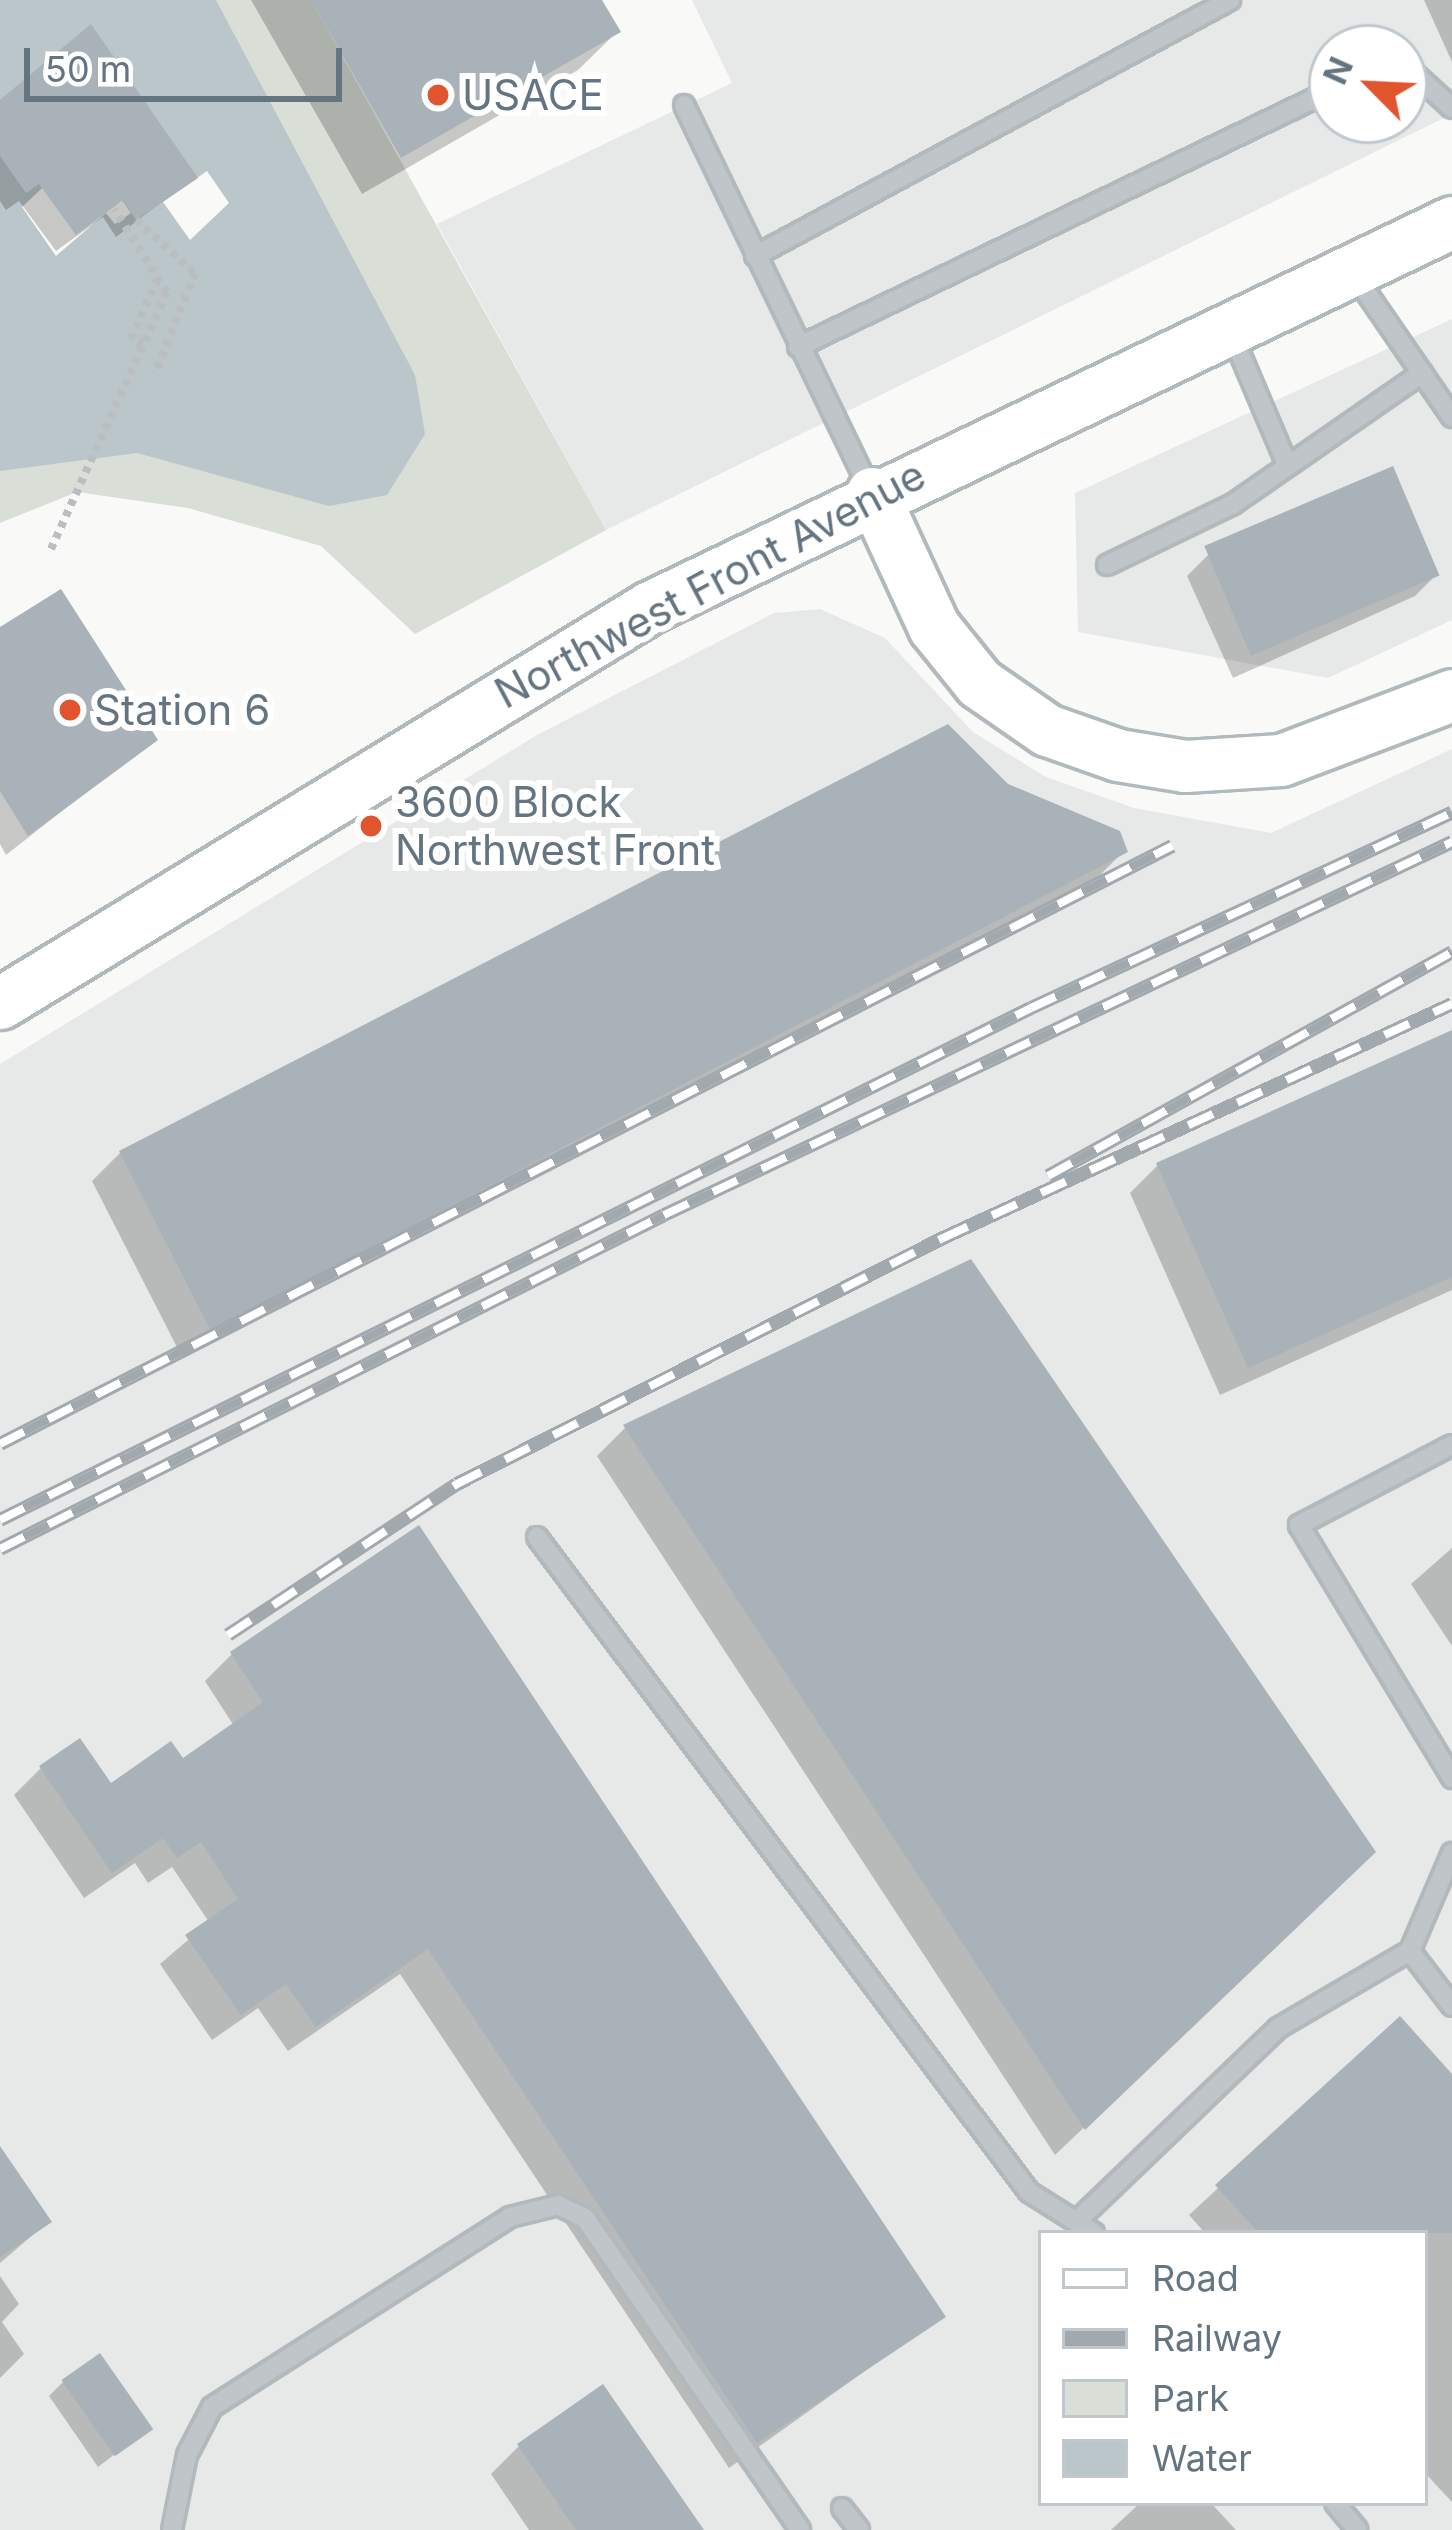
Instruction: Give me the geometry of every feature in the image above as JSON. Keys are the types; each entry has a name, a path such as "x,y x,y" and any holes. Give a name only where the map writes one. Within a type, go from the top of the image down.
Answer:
{"main road":[{"name":"Northwest Front Avenue","path":"0,1003 630,618 872,493 1452,222"},
{"path":"872,493 934,627 979,683 1047,730 1185,766 1328,749 1452,695"}],"lane":[{"path":"755,256 1230,0"},
{"path":"1428,86 1452,108"},
{"path":"798,347 1308,102"},
{"path":"684,105 872,493"},
{"path":"1351,269 1452,417"},
{"path":"1228,327 1287,464"},
{"path":"1107,565 1233,504 1422,373"},
{"path":"1452,1445 1299,1526 1452,1778"},
{"path":"537,1537 1029,2192 1087,2226 1278,2029 1410,1951 1452,1853"},
{"path":"1410,1951 1452,2006"},
{"path":"172,2530 187,2456 212,2407 510,2217 558,2204 585,2218 800,2530"},
{"path":"1338,2506 1358,2530"},
{"path":"842,2508 859,2530"}],"path":[{"path":"51,549 167,292 114,209"},
{"path":"136,220 194,273 155,374"},
{"path":"143,344 131,339 158,280"}],"shaded area":[{"path":"692,0 1452,0 1452,114 1428,126 1428,24 1308,24 1308,144 1391,144 606,530 437,224 732,83"},
{"path":"1452,319 1452,620 1328,678 1078,632 1075,493"},
{"path":"820,609 885,638 973,732 1046,777 1134,808 1271,833 1452,749 1452,2530 0,2530 0,1064 537,735 774,613"}],"green space":[{"path":"139,0 311,0 606,530 415,634 321,546 188,508 77,492 0,523 0,263"}],"water":[{"path":"0,0 216,0 415,375 425,434 387,495 329,506 137,453 0,471"}],"pier":[{"path":"78,136 131,213 115,224 106,213 56,256 22,207 70,162"},
{"path":"207,171 229,203 190,240 163,202"}],"building":[{"name":"USACE","path":"311,0 602,0 621,32 401,158"},
{"path":"91,24 198,178 136,220 123,200 76,235 39,184 26,193 0,156 0,100"},
{"path":"1393,466 1439,576 1251,656 1204,546"},
{"name":"Station 6","path":"61,589 158,740 28,836 0,791 0,627"},
{"path":"948,724 1008,784 1120,831 1128,852 211,1331 119,1151"},
{"path":"1452,1030 1452,1277 1248,1368 1156,1163"},
{"path":"971,1259 1376,1852 1085,2130 623,1425"},
{"path":"419,1525 946,2317 757,2443 428,1949 316,2027 286,1984 241,2015 185,1935 238,1899 201,1842 177,1858 163,1838 112,1873 39,1766 80,1738 111,1783 171,1741 183,1758 263,1702 230,1652"},
{"path":"1400,2016 1452,2074 1452,2233 1256,2230 1215,2185"},
{"path":"0,2146 52,2222 0,2257"},
{"path":"100,2353 153,2429 115,2456 61,2380"},
{"path":"603,2384 704,2530 576,2530 517,2444"}],"railway":[{"path":"0,1520 1031,1008 1452,813"},
{"path":"0,1549 664,1215 1452,842"},
{"path":"0,1444 1172,846"},
{"path":"1048,1176 1452,952"},
{"path":"228,1635 457,1484 943,1238 1452,1004"}],"place":[{"name":"USACE","path":"438,95"},
{"name":"Station 6","path":"70,710"},
{"name":"3600 Block Northwest Front","path":"371,826"}]}
